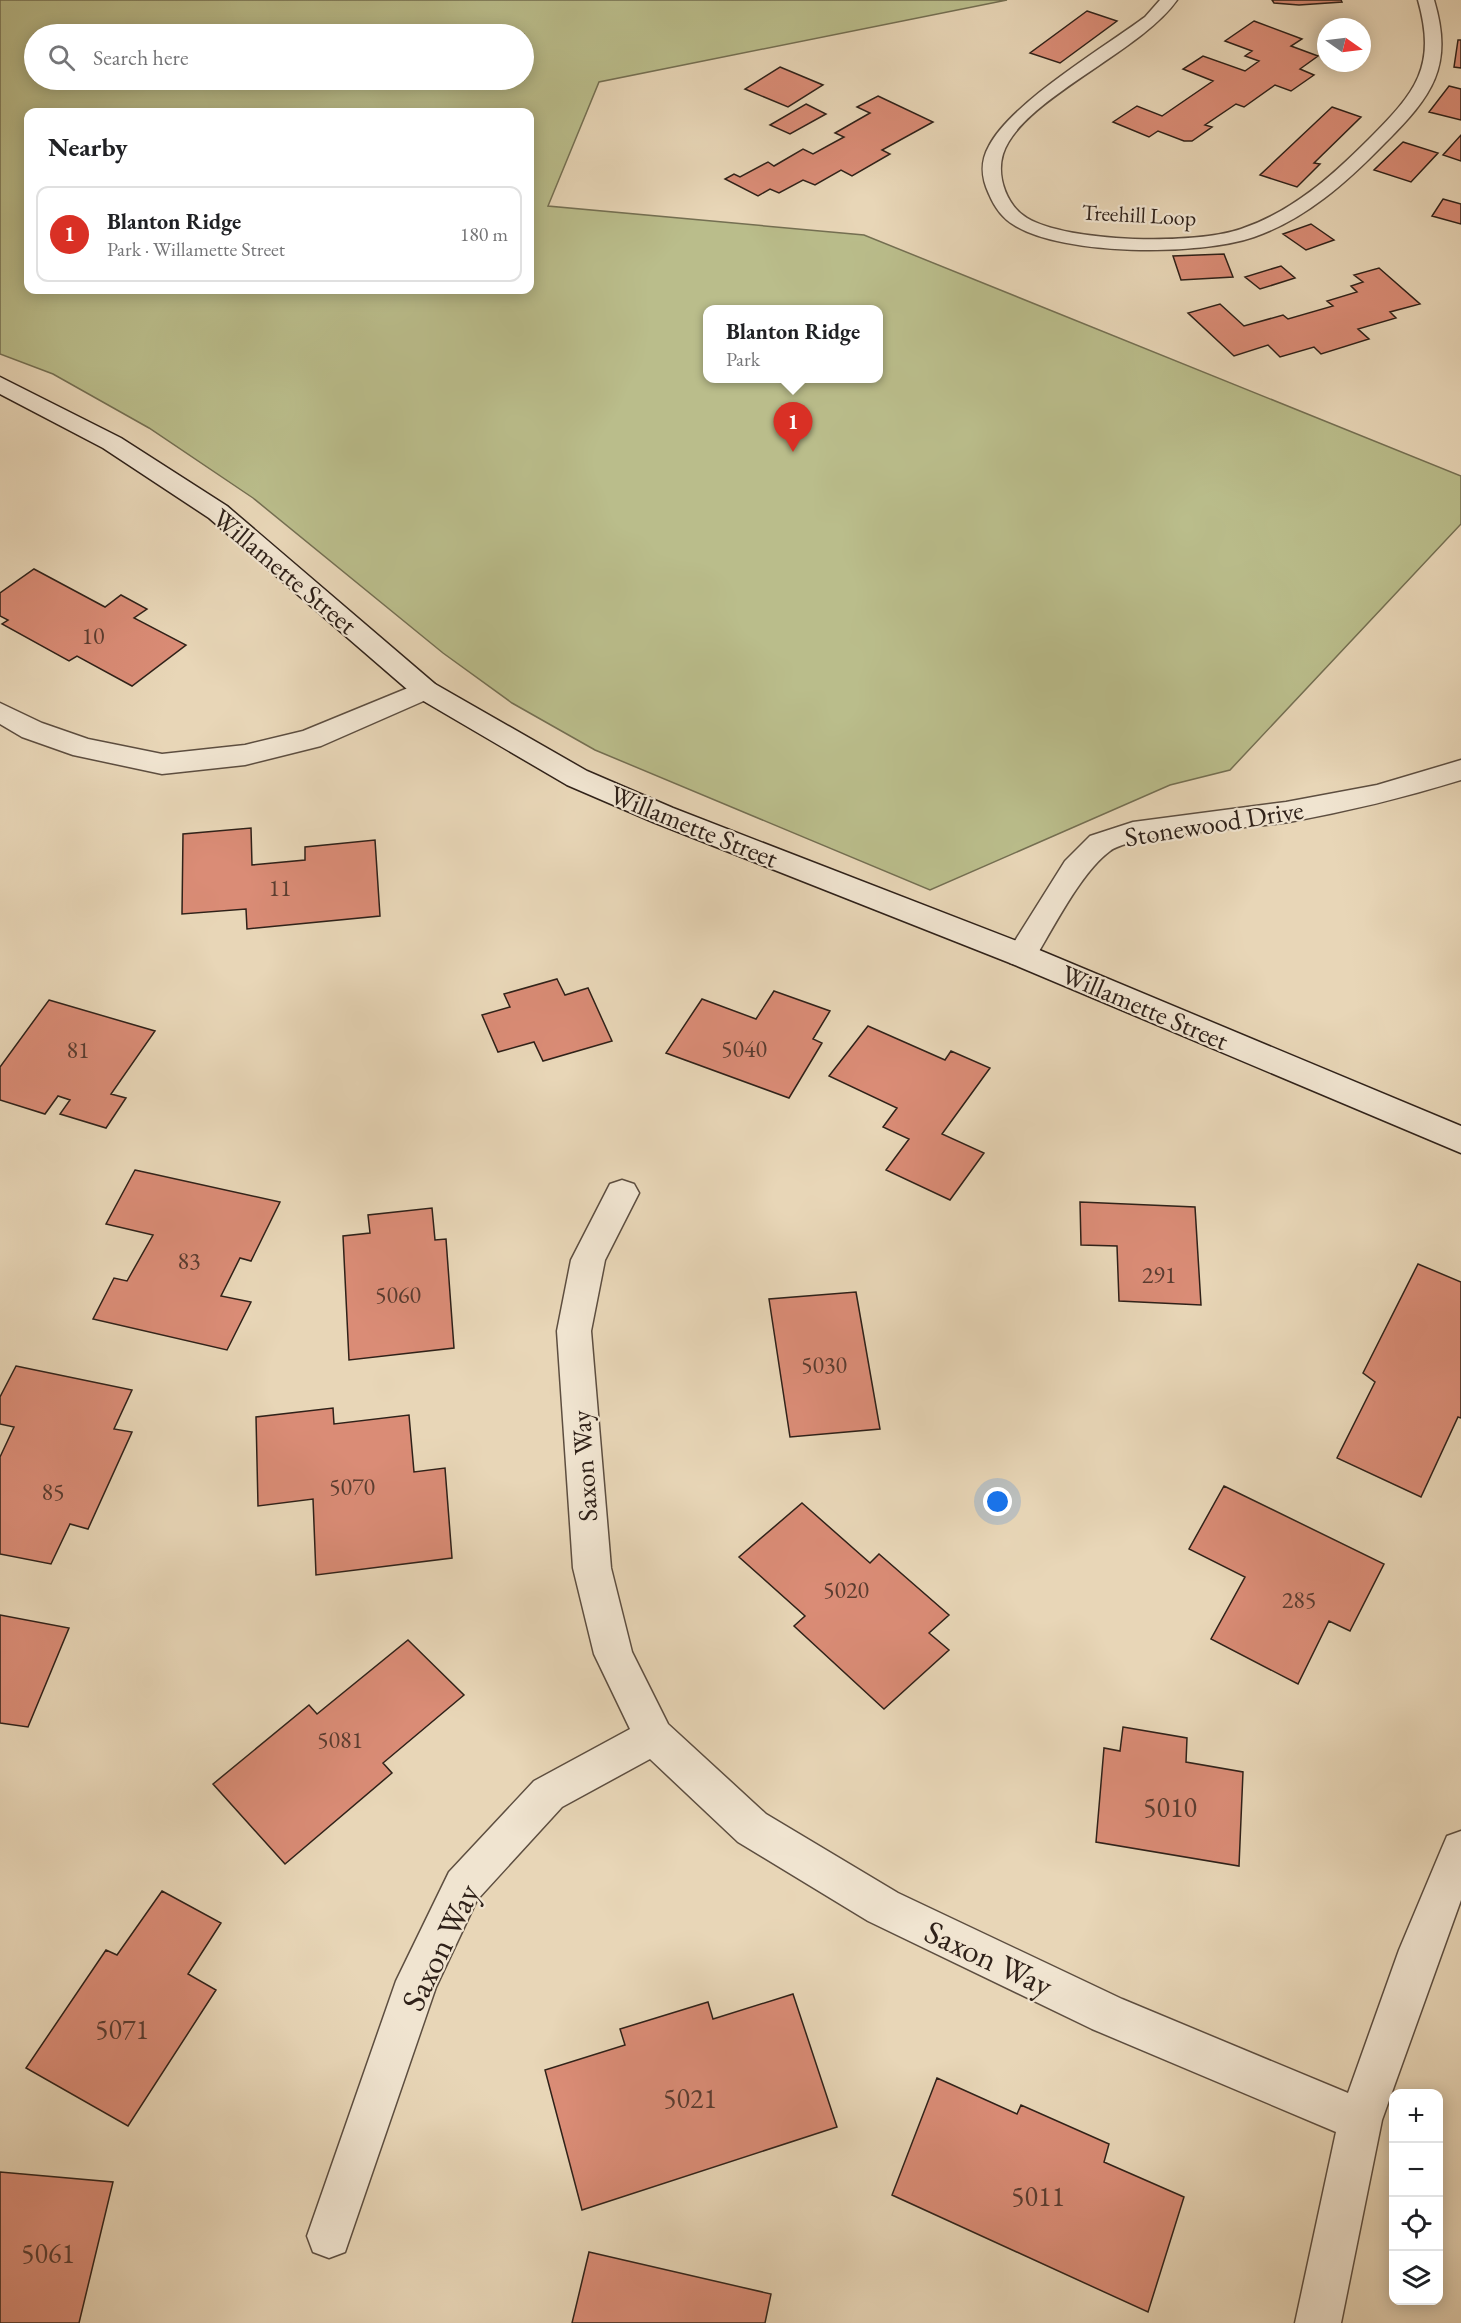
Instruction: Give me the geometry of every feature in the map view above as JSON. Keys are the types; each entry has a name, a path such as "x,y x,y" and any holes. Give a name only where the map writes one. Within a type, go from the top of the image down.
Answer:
{"street":[{"name":"Willamette Street","path":"0,384 112,443 218,512 425,690 577,778 663,815 1021,955 1461,1140"},
{"path":"0,712 32,730 83,748 162,764 245,755 311,739 425,690"},
{"name":"Stonewood Drive","path":"1021,955 1076,868 1100,843 1133,832 1286,812 1380,795 1461,770"},
{"name":"Saxon Way","path":"622,1193 588,1260 574,1331 592,1568 612,1654 654,1737 752,1828 883,1907 1107,2014 1360,2120"},
{"name":"Saxon Way","path":"329,2236 417,1981 463,1886 548,1794 654,1737"},
{"path":"1318,2323 1360,2120 1420,1950 1461,1850"}],"lane":[{"name":"Treehill Loop","path":"1169,0 1151,21 1027,111 1009,128 998,145 991,164 992,180 999,199 1009,212 1024,224 1069,236 1191,244 1254,230 1310,203 1329,188 1395,122 1427,82 1435,44 1432,14 1426,0"}],"green space":[{"path":"0,0 1007,0 599,82 548,206 864,235 1461,476 1461,524 1230,770 1170,785 930,890 595,750 512,703 443,653 253,498 149,428 53,374 0,354"}],"building":[{"path":"1272,0 1341,0 1342,2 1299,5 1274,3"},
{"path":"1087,11 1117,21 1060,63 1030,53"},
{"path":"1254,21 1302,39 1291,46 1317,56 1300,69 1314,75 1291,91 1275,85 1244,107 1236,104 1205,125 1212,127 1192,141 1184,141 1158,131 1149,137 1113,122 1137,106 1162,116 1213,81 1183,69 1203,56 1245,71 1259,61 1245,56 1252,51 1225,41"},
{"path":"1458,40 1461,40 1461,68 1454,67"},
{"path":"780,67 823,85 788,107 745,89"},
{"path":"1449,86 1461,89 1461,120 1429,112"},
{"path":"878,96 933,122 882,150 890,154 852,176 841,170 815,185 803,180 779,193 770,189 758,196 725,179 734,174 740,177 768,162 774,166 803,149 813,154 844,137 835,133 870,113 857,107"},
{"path":"806,104 826,114 790,134 770,125"},
{"path":"1332,107 1361,117 1314,163 1320,164 1297,187 1260,175"},
{"path":"1461,135 1461,161 1443,155"},
{"path":"1403,142 1438,153 1411,182 1374,170"},
{"path":"1443,199 1461,204 1461,224 1432,216"},
{"path":"1311,224 1334,240 1306,250 1283,234"},
{"path":"1224,254 1233,277 1181,280 1173,256"},
{"path":"1281,266 1295,278 1260,289 1245,277"},
{"path":"1379,268 1420,304 1390,312 1396,318 1358,329 1369,339 1321,354 1314,347 1280,357 1268,345 1234,356 1188,313 1220,304 1244,326 1283,315 1288,319 1333,306 1327,301 1357,292 1351,286 1363,282 1354,275"},
{"path":"34,569 105,607 121,595 147,609 134,618 186,645 132,686 77,656 69,661 2,624 8,620 0,616 0,593"},
{"path":"251,828 252,865 305,860 305,847 375,840 380,916 247,929 246,909 182,914 183,834"},
{"path":"557,979 565,995 588,988 612,1041 543,1061 534,1042 498,1052 482,1015 510,1007 504,994"},
{"path":"774,991 830,1011 813,1039 822,1043 789,1098 666,1053 702,999 756,1019"},
{"path":"49,1000 155,1031 111,1094 126,1098 106,1128 60,1114 70,1100 58,1096 45,1114 0,1100 0,1067"},
{"path":"868,1026 945,1060 951,1051 990,1068 942,1134 984,1153 950,1200 886,1170 909,1139 883,1127 897,1108 829,1076"},
{"path":"135,1170 280,1202 251,1261 240,1258 221,1296 251,1302 227,1350 93,1319 114,1278 127,1281 153,1235 106,1224"},
{"path":"1080,1202 1195,1207 1201,1305 1119,1301 1117,1246 1081,1245"},
{"path":"432,1208 435,1240 446,1239 454,1348 349,1360 343,1236 370,1233 368,1215"},
{"path":"1418,1264 1461,1282 1461,1418 1458,1417 1421,1497 1337,1458 1375,1382 1363,1373"},
{"path":"856,1292 880,1429 790,1437 769,1299"},
{"path":"16,1366 132,1390 114,1429 132,1432 88,1529 70,1524 51,1564 0,1554 0,1457 14,1427 0,1424 0,1397"},
{"path":"333,1408 334,1424 409,1415 414,1472 445,1468 452,1558 316,1575 313,1499 258,1506 256,1417"},
{"path":"1224,1486 1384,1564 1350,1631 1329,1621 1298,1684 1211,1639 1245,1577 1189,1549"},
{"path":"802,1503 870,1563 879,1554 949,1615 929,1633 949,1650 884,1709 794,1626 805,1616 739,1557"},
{"path":"0,1615 69,1628 28,1727 0,1723"},
{"path":"408,1640 464,1695 383,1763 392,1773 285,1864 213,1784 309,1705 317,1714"},
{"path":"1123,1727 1187,1738 1186,1762 1243,1772 1239,1866 1096,1842 1104,1748 1120,1751"},
{"path":"162,1891 221,1923 188,1974 216,1990 128,2126 26,2068 106,1950 117,1955"},
{"path":"793,1994 837,2127 582,2210 545,2070 625,2045 620,2029 708,2002 713,2019"},
{"path":"937,2078 1017,2114 1021,2105 1109,2144 1104,2162 1184,2197 1148,2312 892,2195"},
{"path":"0,2172 113,2182 79,2323 0,2323"},
{"path":"589,2252 771,2294 765,2323 572,2323"}],"place":[{"name":"Blanton Ridge","path":"793,452"}]}
